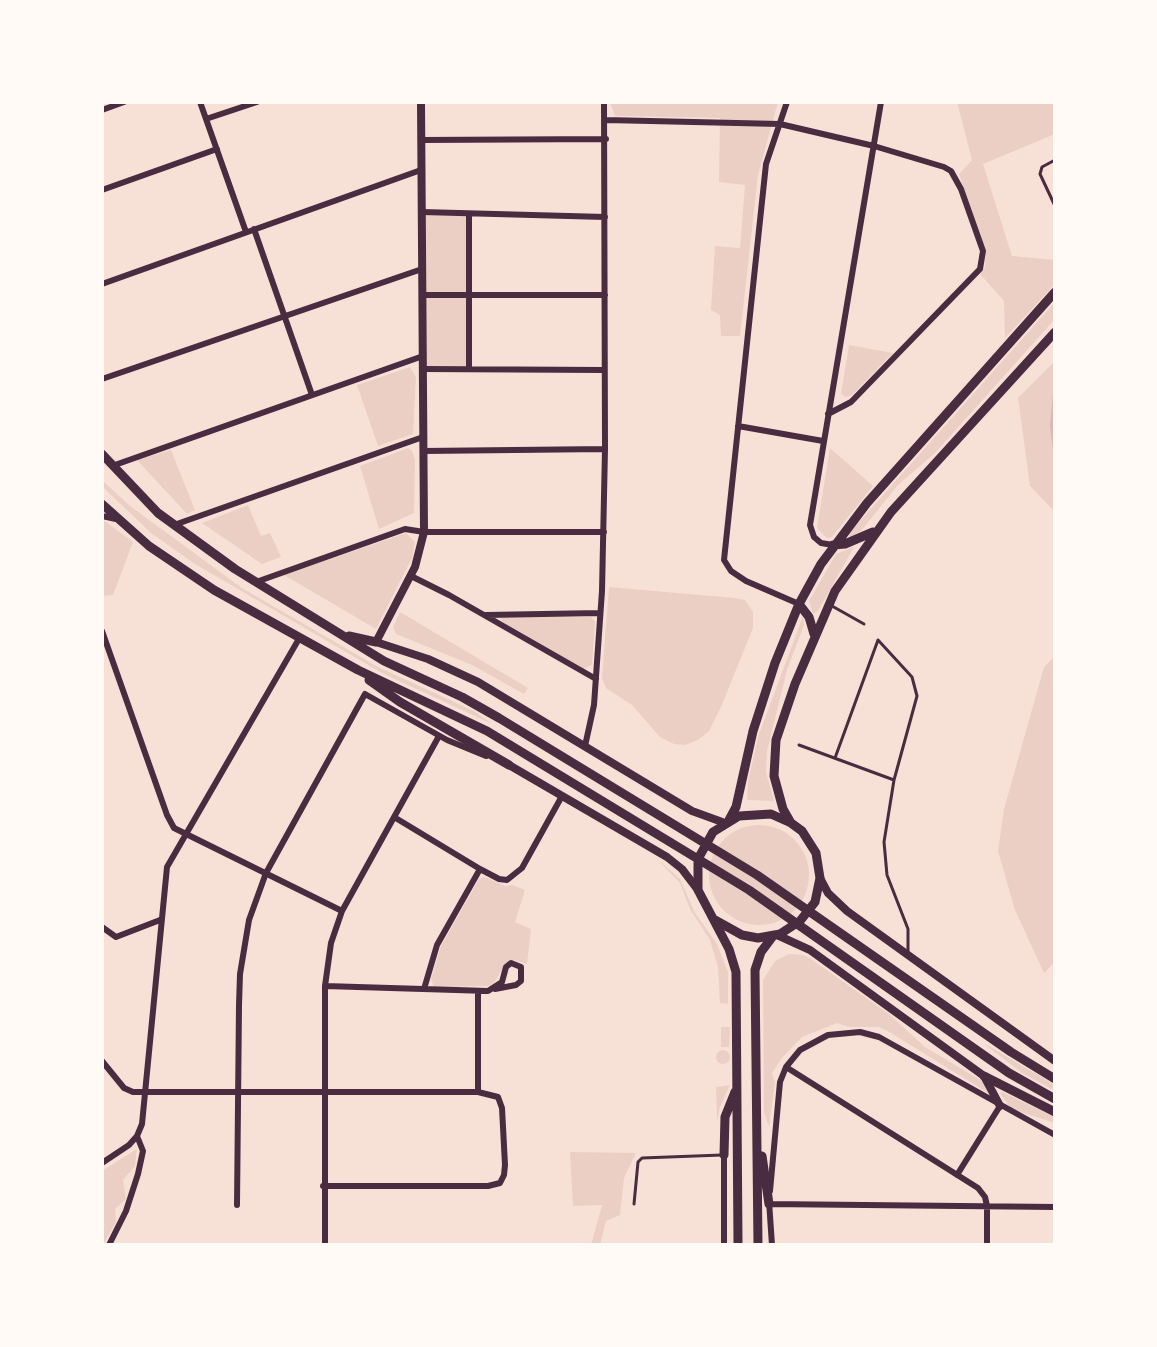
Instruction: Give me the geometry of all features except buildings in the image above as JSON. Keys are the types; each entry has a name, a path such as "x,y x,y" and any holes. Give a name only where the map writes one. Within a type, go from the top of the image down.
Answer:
{"main road":[{"path":"738,1245 736,972 716,920 705,907 698,890 698,859 713,832 727,821 736,807 753,731 775,663 799,604 833,545 883,485 1055,291"},
{"path":"716,920 742,935 775,935 791,928 808,912 817,896 820,878 819,865 810,841 791,823 778,793 773,759 783,720 814,634 827,605 876,531 1055,332"},
{"path":"102,454 111,466 174,525 255,583 404,671 462,697 491,713 787,894 1011,1052 1055,1078"},
{"path":"102,504 118,520 173,564 202,583 358,670 487,731 749,890 1009,1073 1055,1099"},
{"path":"833,545 845,544 876,531"},
{"path":"799,604 809,617 814,634"},
{"path":"342,634 376,642"},
{"path":"358,670 400,702 509,765"},
{"path":"727,821 760,813 791,823"},
{"path":"758,1245 755,970 761,952 775,935"},
{"path":"984,1076 1055,1112"},
{"path":"724,1155 726,1109 736,1090"},
{"path":"757,1110 769,1204"}],"street":[{"path":"102,110 124,102"},
{"path":"201,102 246,232"},
{"path":"206,119 256,102"},
{"path":"421,102 424,532 411,576 376,642 428,659 478,682 692,811 727,821"},
{"path":"585,746 596,679 604,532 606,120 604,102"},
{"path":"787,102 766,164 724,560 731,571 746,581 799,604"},
{"path":"833,545 819,542 810,529 881,102"},
{"path":"606,120 729,121 780,124 874,146 944,167 956,178 983,251 980,269 851,402 828,414"},
{"path":"421,140 606,139"},
{"path":"102,190 217,149"},
{"path":"102,284 421,170"},
{"path":"422,212 605,217"},
{"path":"469,214 469,369"},
{"path":"254,229 312,395"},
{"path":"102,379 422,269"},
{"path":"422,295 605,295"},
{"path":"111,466 423,356"},
{"path":"423,369 604,370"},
{"path":"738,426 823,441"},
{"path":"174,525 423,437"},
{"path":"423,451 605,450"},
{"path":"102,516 118,520"},
{"path":"255,583 398,531 604,532"},
{"path":"411,576 485,615 596,679"},
{"path":"485,615 600,613"},
{"path":"102,632 166,815 174,828 342,911"},
{"path":"102,1163 129,1145 137,1136 142,1124 160,920 167,867 188,836 300,637"},
{"path":"237,1205 239,994 244,946 256,897 266,873 366,694 439,736 509,765 667,857 682,869 698,890"},
{"path":"325,1245 324,1092 326,986 330,943 342,911 439,736"},
{"path":"394,818 502,880 518,874 562,796"},
{"path":"424,989 437,945 480,869"},
{"path":"820,878 828,893 841,906 1055,1061"},
{"path":"102,927 116,937 160,920"},
{"path":"775,935 810,950 984,1076 1000,1106"},
{"path":"326,986 478,991 495,989 516,985 521,981 521,967 511,963 495,989"},
{"path":"478,991 478,1092"},
{"path":"772,1245 769,1204 776,1098 786,1067 807,1045 822,1037 848,1032 870,1034 1055,1135"},
{"path":"102,1061 124,1088 133,1092 478,1092 498,1096 502,1108 504,1175 500,1183 488,1186 323,1186"},
{"path":"786,1067 978,1188 985,1197 987,1206 987,1245"},
{"path":"957,1175 1000,1106"},
{"path":"109,1245 126,1211 138,1174 143,1151 137,1136"},
{"path":"724,1155 724,1245"},
{"path":"769,1204 1055,1206"}],"lane":[{"path":"1055,160 1042,167 1040,174 1055,206"},
{"path":"827,605 864,624"},
{"path":"835,758 877,638 912,677 917,696 894,780 888,812 884,858 887,875 908,929 908,956"},
{"path":"799,745 894,780"},
{"path":"634,1204 638,1162 642,1158 724,1155"}],"shaded area":[{"path":"610,102 778,102 758,175 740,336 721,336 720,315 711,310 715,246 740,248 745,185 719,182 720,118 615,116"},
{"path":"957,102 1055,102 1055,134 983,164 1012,256 1055,260 1055,284 1005,338 1004,301 980,274 985,267 986,250 959,174 972,160"},
{"path":"425,215 467,216 467,367 426,366"},
{"path":"1055,302 1055,319 935,453 898,485 861,531 850,538 849,534 867,513"},
{"path":"849,345 893,353 852,395 846,397 841,394"},
{"path":"1055,361 1055,512 1030,486 1018,398"},
{"path":"410,367 416,377 413,434 378,446 357,385"},
{"path":"408,448 412,451 415,460 414,513 379,529 360,466"},
{"path":"830,448 873,486 832,537 827,538 817,528"},
{"path":"171,450 195,510 187,514 137,460"},
{"path":"102,480 130,506 242,588 378,667 474,711 492,724 382,673 195,564 151,533 102,486"},
{"path":"248,505 261,536 270,533 281,557 262,564 202,523"},
{"path":"102,519 133,542 113,595 102,596"},
{"path":"406,533 415,542 412,558 376,629 284,575"},
{"path":"854,547 818,611 813,614 809,601 836,554"},
{"path":"609,587 735,598 745,600 753,612 753,628 721,707 709,731 698,740 685,745 674,744 660,737 632,705 606,688 602,678"},
{"path":"400,612 528,688 524,694 472,665 396,634 393,627"},
{"path":"803,616 804,625 787,670 767,751 766,772 774,801 747,800 748,781 758,737"},
{"path":"591,617 595,622 592,665 584,669 503,622 500,618"},
{"path":"1055,656 1055,962 1044,973 1015,910 998,851 1004,809 1044,667"},
{"path":"759,825 778,828 795,839 806,856 809,875 806,894 795,911 778,922 759,925 740,922 723,911 712,894 709,875 712,856 723,839 740,828"},
{"path":"654,856 680,879 695,913 717,944 728,972 728,1004 720,1003 718,967 710,940 690,909 680,883"},
{"path":"485,877 505,886 512,885 525,890 515,922 531,929 527,964 514,960 506,963 494,983 489,986 434,987 431,979 441,946 479,879"},
{"path":"789,954 804,955 811,959 889,1014 925,1047 984,1082 988,1093 886,1030 878,1027 849,1027 837,1023 802,1037 782,1058 772,1073 775,1082 769,1127 764,1112 763,980 775,961"},
{"path":"721,1027 730,1027 729,1047 721,1047"},
{"path":"982,1042 1055,1085 1055,1091 1022,1073"},
{"path":"723,1050 728,1052 730,1057 728,1062 723,1064 718,1062 716,1057 718,1052"},
{"path":"730,1085 720,1107 717,1122 716,1087"},
{"path":"1000,1093 1055,1117 1055,1123 1011,1109"},
{"path":"137,1149 135,1166 123,1180 126,1199 115,1209 116,1222 104,1243 102,1171"},
{"path":"570,1152 636,1153 624,1178 620,1215 606,1221 600,1245 591,1245 602,1205 573,1206"}],"waterway":[{"path":"1055,392 1052,426 1055,451"}]}
